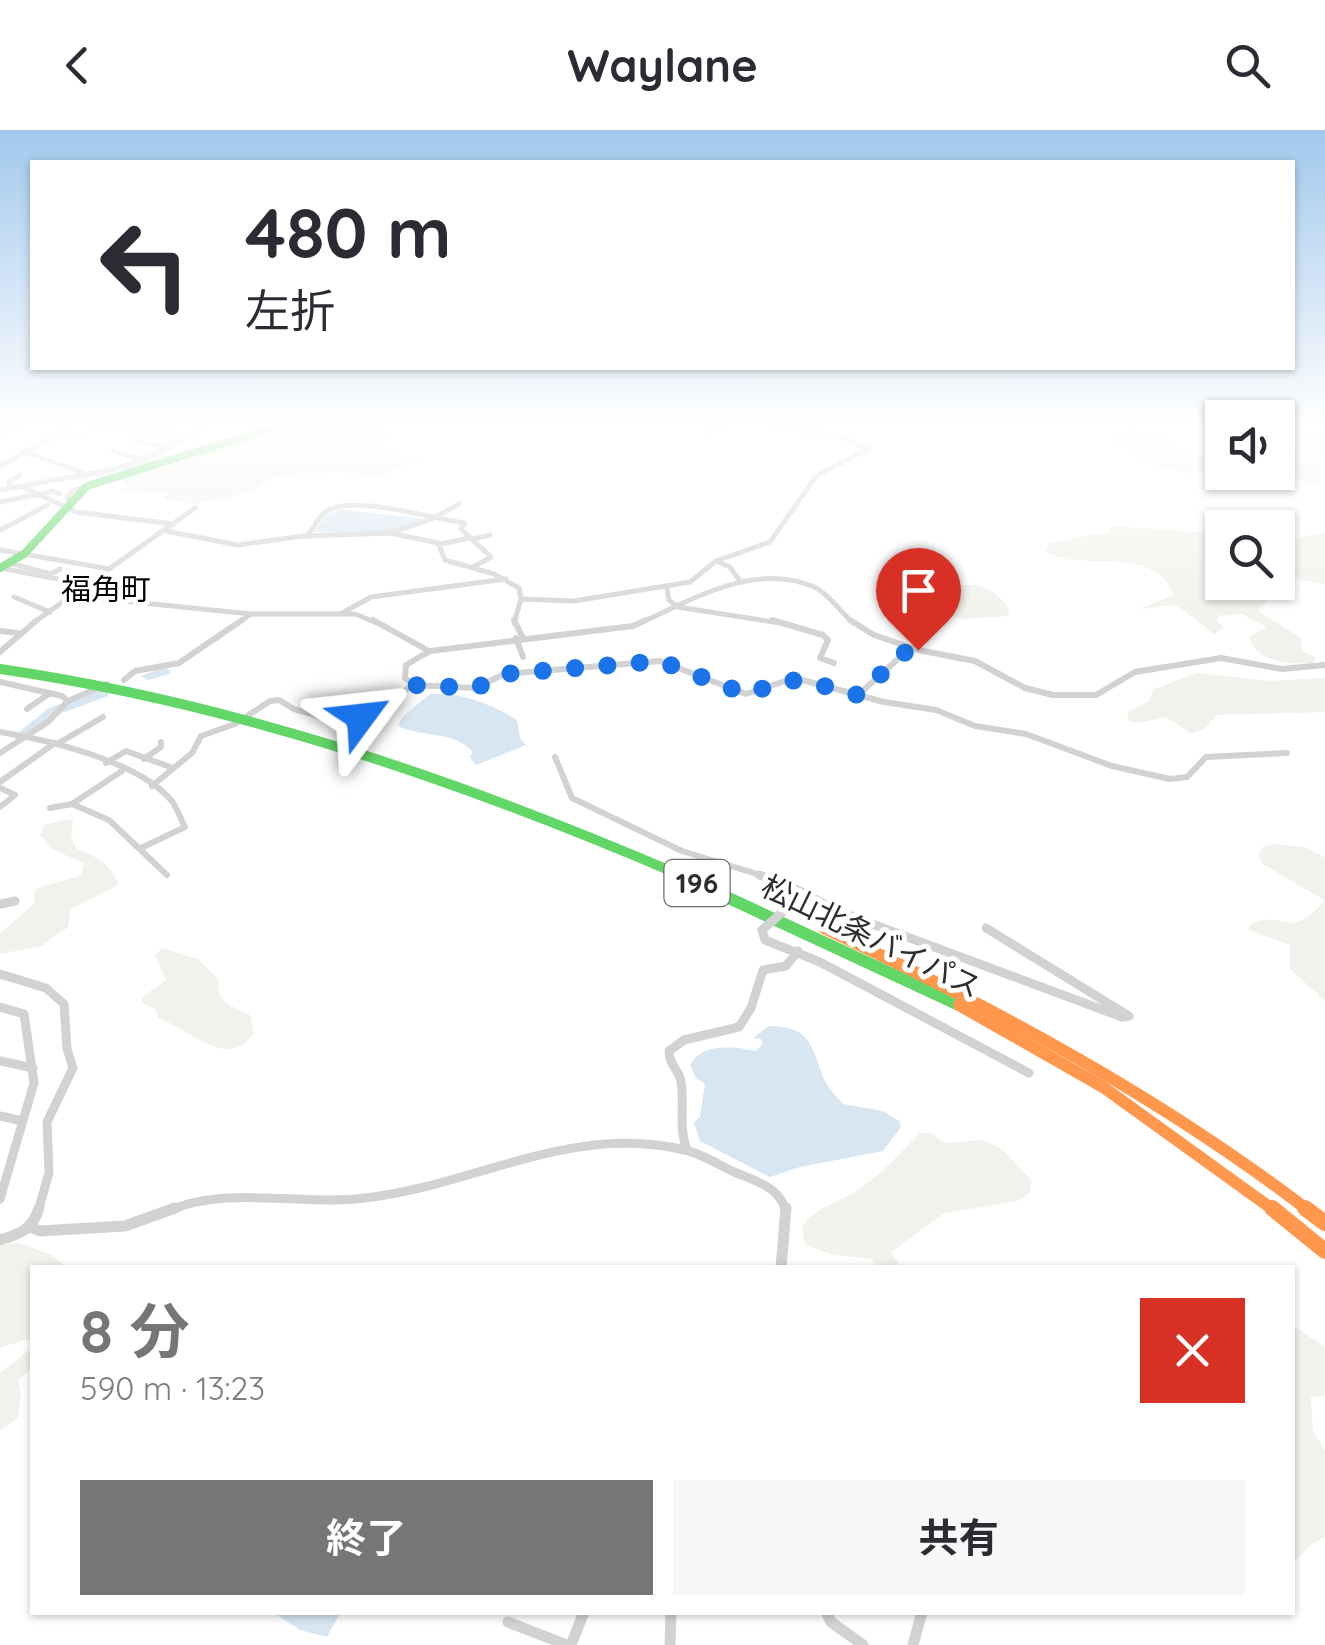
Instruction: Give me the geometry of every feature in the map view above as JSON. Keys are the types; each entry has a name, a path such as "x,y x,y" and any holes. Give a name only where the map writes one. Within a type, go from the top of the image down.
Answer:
{"main road":[{"path":"3,566 24,554 68,498"},
{"name":"松山北条バイパス","path":"0,666 124,680 248,714 457,777 667,864 891,960 1086,1060 1223,1145 1325,1222"},
{"name":"松山北条バイパス","path":"0,666 248,714"},
{"name":"松山北条バイパス","path":"667,864 915,983 1077,1068 1207,1154 1325,1251"}],"street":[{"path":"37,498 48,505"},
{"path":"0,530 67,498"},
{"path":"70,498 87,516 173,524"},
{"path":"522,600 574,601 608,592 666,588 690,582 716,562 770,542 801,498"},
{"path":"390,534 432,519 458,504"},
{"path":"308,536 322,516 338,507 465,523 461,529 491,557 474,567"},
{"path":"0,652 19,633 195,508"},
{"path":"166,531 238,545 308,536 390,534 441,544 490,535"},
{"path":"441,544 445,560 474,567 519,588 522,600 513,622 523,657"},
{"path":"0,550 110,569"},
{"path":"716,562 730,567 740,580"},
{"path":"3,566 89,585"},
{"path":"3,566 51,574 60,568"},
{"path":"413,685 406,678 406,664 430,651 620,629 740,580 780,579 814,586 854,624 910,648 963,658 991,668 1025,688 1072,697 1096,695 1134,672 1210,660 1229,658 1282,669 1325,665"},
{"path":"342,613 371,597 414,594 458,582 504,582"},
{"path":"666,588 669,600 678,607 767,620 824,635 828,640 820,658 834,663"},
{"path":"14,596 19,602 51,612"},
{"path":"74,596 251,614 366,616 402,642 430,651"},
{"path":"124,680 136,671 179,663 251,614"},
{"path":"0,631 19,633"},
{"path":"858,695 910,648"},
{"path":"152,786 192,753 201,736 279,700 308,713 350,720 373,713 413,685 476,688 504,674 660,661 746,694 802,680 936,710 975,726 1026,734 1112,766 1170,779 1187,777 1206,758 1287,753"},
{"path":"0,682 50,693 64,706"},
{"path":"0,752 64,706 107,684"},
{"path":"27,709 50,693"},
{"path":"0,806 14,794 0,785 56,744 103,717"},
{"path":"0,732 28,735 106,763 170,797 186,828 141,848"},
{"path":"144,759 160,748 160,742"},
{"path":"106,763 126,751 173,768"},
{"path":"555,758 572,798 682,851 805,893 840,912 1122,1017 1129,1016 986,928"},
{"path":"50,808 72,804 122,771"},
{"path":"72,804 110,820 167,875"},
{"path":"667,864 682,851"},
{"path":"805,893 762,930 765,940 798,952 1029,1073"},
{"path":"0,904 15,901"},
{"path":"687,1150 681,1138 680,1075 669,1062 669,1054 690,1038 733,1032 742,1025 762,970 786,966 798,952"},
{"path":"0,974 52,992 66,1010 66,1040 73,1068 47,1122 49,1173 36,1220 30,1227 0,1240"},
{"path":"0,1007 24,1014 34,1083 0,1199"},
{"path":"0,1061 33,1068"},
{"path":"0,1116 23,1122"},
{"path":"30,1227 40,1231 132,1225 153,1220 178,1203 203,1200 360,1200 424,1190 560,1146 588,1142 687,1150 776,1191 786,1201 788,1215 781,1265"},
{"path":"508,1622 531,1638 569,1645 583,1615"},
{"path":"670,1645 671,1615"},
{"path":"828,1615 863,1645"},
{"path":"912,1645 921,1615"}],"shaded area":[{"path":"163,498 228,498 195,504"},
{"path":"338,509 425,519 388,532 314,532 326,515"},
{"path":"1113,526 1205,533 1205,600 1266,600 1258,609 1260,612 1301,638 1302,651 1315,657 1313,663 1266,657 1249,637 1267,627 1242,614 1219,616 1217,621 1224,628 1214,634 1176,605 1139,609 1174,595 1164,579 1150,569 1074,560 1045,550 1051,543 1107,532"},
{"path":"1325,533 1325,584 1295,579 1295,540"},
{"path":"976,585 1000,598 1010,611 1006,616 964,619 901,601 925,588"},
{"path":"1197,673 1272,681 1325,678 1325,712 1217,715 1204,729 1191,733 1166,717 1129,721 1127,713 1149,701 1154,689"},
{"path":"430,694 464,697 507,714 517,720 520,738 526,745 476,765 470,757 473,752 456,740 398,726 402,717"},
{"path":"73,821 71,836 76,848 107,866 119,885 71,909 68,927 41,946 0,954 0,933 34,904 35,890 81,875 84,863 54,850 40,836 44,825"},
{"path":"1263,847 1304,847 1325,857 1325,1001 1290,969 1290,945 1249,930 1249,925 1261,921 1303,920 1324,900 1263,864 1258,855"},
{"path":"162,948 198,959 218,979 219,994 227,1004 250,1015 254,1033 244,1044 232,1049 208,1044 158,1018 155,1009 142,1003 141,998 166,980 155,956"},
{"path":"769,1026 793,1030 807,1040 826,1082 843,1104 883,1111 899,1121 901,1127 883,1151 800,1167 770,1177 700,1141 694,1122 700,1117 705,1084 696,1078 690,1065 711,1049 755,1051 763,1044 761,1039 753,1038"},
{"path":"920,1133 930,1133 946,1143 982,1140 1002,1149 1031,1180 1030,1193 1017,1201 945,1213 891,1252 899,1265 878,1265 871,1259 829,1254 805,1244 802,1226 808,1219 853,1193"},
{"path":"19,1243 52,1255 64,1265 30,1265 30,1341 0,1348 0,1245"},
{"path":"1295,1327 1325,1347 1325,1396 1311,1397 1313,1432 1325,1450 1325,1537 1295,1561"},
{"path":"30,1350 30,1370 18,1381 18,1418 0,1430 0,1373"},
{"path":"277,1615 339,1615 327,1637 300,1630"}],"waterway":[{"path":"148,676 164,671"},
{"path":"21,737 54,711 103,693"}],"traffic: fast":[{"path":"0,568 24,554 76,498"},
{"path":"0,669 75,680 223,712 367,755 580,834 724,894 959,1005"}],"traffic: slow":[{"path":"824,928 956,991 1084,1060 1207,1137 1325,1223"},
{"path":"959,1005 1103,1087 1238,1182 1325,1251"}],"district":[{"name":"福角町","path":"106,590"}],"route":[{"path":"361,717 413,685 469,689 504,674 614,668 648,661 660,661 746,694 802,680 858,695 910,648 918,650"}]}
